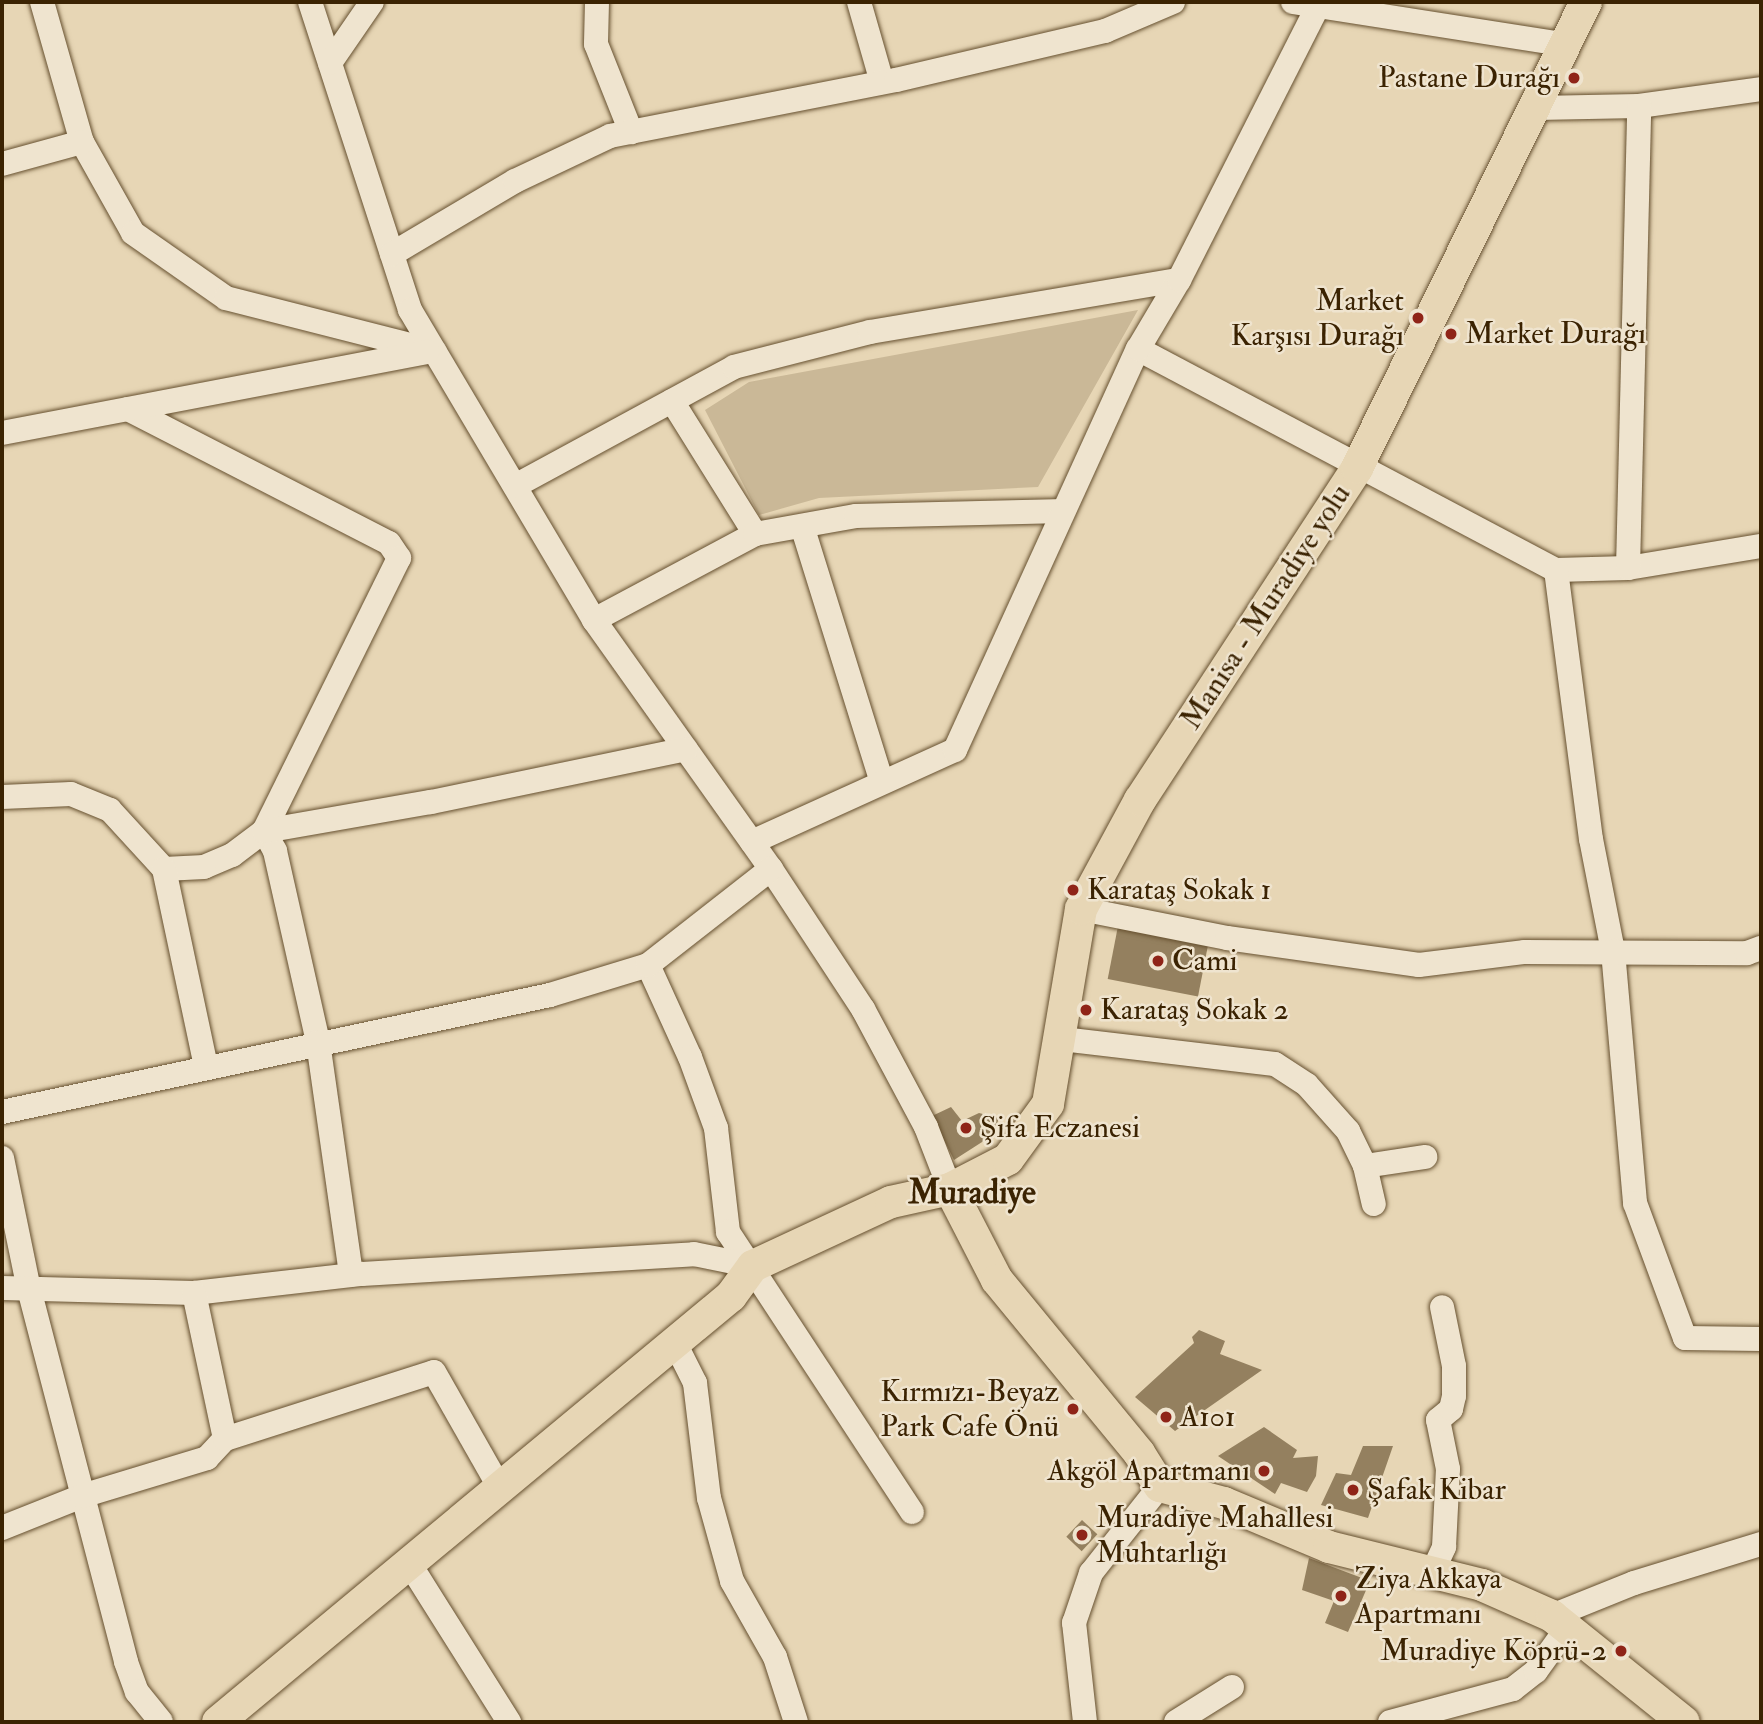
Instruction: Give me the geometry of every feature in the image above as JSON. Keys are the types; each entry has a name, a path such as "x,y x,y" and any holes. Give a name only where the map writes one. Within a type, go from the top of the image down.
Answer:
{"main road":[{"name":"Manisa - Muradiye yolu","path":"753,1266 891,1202 950,1189 1009,1159 1048,1104 1062,1039 1081,909 1140,800 1357,468 1537,108 1586,2"},
{"path":"950,1189 997,1280 1139,1453 1160,1486 1224,1503 1329,1547 1482,1585 1559,1622 1684,1722"},
{"path":"218,1722 731,1296 753,1266"}],"street":[{"path":"42,2 82,142 133,233 226,298 434,351"},
{"path":"310,2 410,310 594,620 771,869 863,1009 926,1127 950,1189"},
{"path":"330,63 372,2"},
{"path":"597,2 596,44 631,132"},
{"path":"859,2 882,82"},
{"path":"392,254 515,181 610,136 882,82 1105,31 1173,2"},
{"path":"1293,2 1320,3 1567,45"},
{"path":"752,842 954,750 1138,349 1179,281 1320,3"},
{"path":"1537,108 1639,106 1761,89"},
{"path":"1628,568 1639,106"},
{"path":"2,164 82,142"},
{"path":"515,486 734,367 870,332 1179,281"},
{"path":"1138,349 1357,468 1556,570 1628,568 1761,546"},
{"path":"2,433 434,351"},
{"path":"672,401 755,534"},
{"path":"128,409 389,543 399,558 264,831 232,855 204,867 164,869"},
{"path":"594,620 755,534 803,529 856,516 1063,511"},
{"path":"803,529 882,782"},
{"path":"1556,570 1591,839 1613,951 1635,1203 1685,1338 1761,1339"},
{"path":"264,831 431,802 686,749"},
{"path":"2,796 71,794 110,810 164,869 206,1067"},
{"path":"264,831 275,850 318,1042 351,1275"},
{"path":"2,1112 318,1042 550,995 648,965 771,869"},
{"path":"1081,909 1227,938 1419,965 1525,952 1747,953 1761,948"},
{"path":"648,965 690,1057 716,1128 728,1232 753,1266 912,1512"},
{"path":"1062,1039 1275,1064 1307,1085 1348,1131 1365,1166 1374,1204"},
{"path":"1365,1166 1425,1157"},
{"path":"2,1158 29,1289 126,1662 137,1692 161,1722"},
{"path":"2,1288 194,1293 351,1275 694,1254 753,1266"},
{"path":"194,1293 225,1439"},
{"path":"1432,1573 1444,1547 1448,1469 1438,1420 1451,1409 1454,1396 1454,1366 1442,1307"},
{"path":"675,1343 695,1383 709,1498 732,1581 775,1657 796,1722"},
{"path":"2,1528 82,1496 207,1458 225,1439 435,1372 500,1488"},
{"path":"1085,1722 1073,1623 1091,1573 1160,1486"},
{"path":"1391,1722 1468,1713 1513,1689 1536,1671 1559,1622 1634,1583 1761,1545"},
{"path":"409,1563 509,1722"},
{"path":"1176,1722 1232,1687"}],"shaded area":[{"path":"1138,310 1038,487 819,498 759,515 705,410 749,382"}],"building":[{"name":"Cami","path":"1118,926 1208,944 1198,997 1108,979"},
{"name":"Şifa Eczanesi","path":"951,1107 962,1121 979,1113 999,1118 993,1135 954,1160 932,1116"},
{"path":"1199,1330 1225,1341 1220,1354 1262,1370 1175,1431 1135,1397 1194,1343 1192,1337"},
{"name":"Akgöl Apartmanı","path":"1264,1427 1297,1450 1293,1458 1318,1456 1316,1476 1307,1492 1281,1483 1275,1494 1218,1456"},
{"name":"Şafak Kibar","path":"1363,1446 1393,1446 1368,1518 1321,1505 1336,1473 1351,1475"},
{"name":"Muradiye Mahallesi Muhtarlığı","path":"1082,1520 1097,1534 1082,1551 1066,1537"},
{"name":"Ziya Akkaya Apartmanı","path":"1309,1558 1370,1581 1348,1632 1325,1623 1334,1601 1302,1590"}],"place":[{"name":"Pastane Durağı","path":"1574,78"},
{"name":"Market Karşısı Durağı","path":"1418,318"},
{"name":"Market Durağı","path":"1451,334"},
{"name":"Karataş Sokak 1","path":"1073,890"},
{"name":"Cami","path":"1158,961"},
{"name":"Karataş Sokak 2","path":"1086,1010"},
{"name":"Şifa Eczanesi","path":"966,1128"},
{"name":"Kırmızı-Beyaz Park Cafe Önü","path":"1073,1409"},
{"name":"A101","path":"1166,1417"},
{"name":"Akgöl Apartmanı","path":"1264,1471"},
{"name":"Şafak Kibar","path":"1353,1490"},
{"name":"Muradiye Mahallesi Muhtarlığı","path":"1082,1535"},
{"name":"Ziya Akkaya Apartmanı","path":"1341,1596"},
{"name":"Muradiye Köprü-2","path":"1621,1651"}],"district":[{"name":"Muradiye","path":"972,1193"}]}
